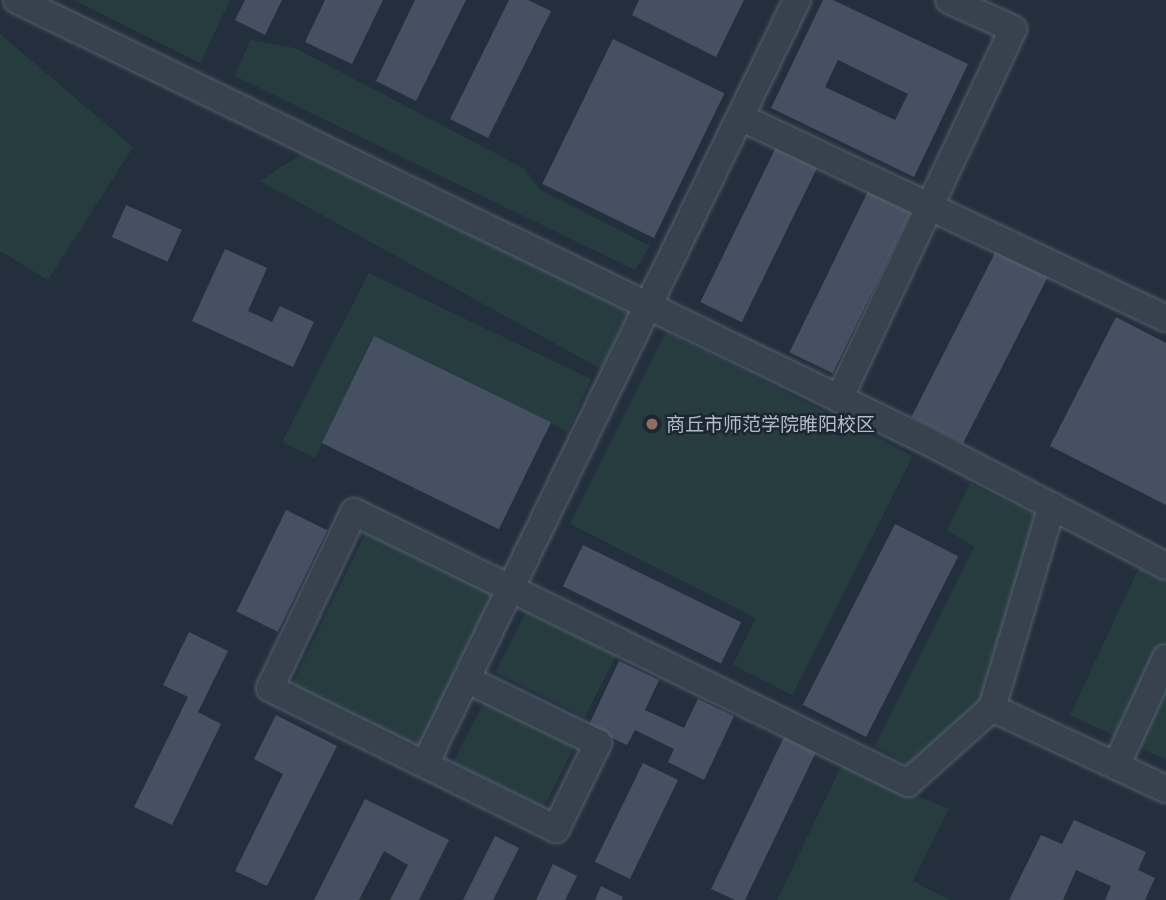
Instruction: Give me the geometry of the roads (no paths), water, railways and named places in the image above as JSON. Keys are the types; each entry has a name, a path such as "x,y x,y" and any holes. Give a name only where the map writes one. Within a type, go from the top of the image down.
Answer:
{"lane":[{"path":"17,0 839,399 1166,566"},
{"path":"425,764 650,308 797,0"},
{"path":"839,399 1013,29 948,0"},
{"path":"740,117 931,204 1166,318"},
{"path":"466,679 598,743 556,829 270,688 354,512 511,586 908,783 992,708 1052,506"},
{"path":"1116,766 1166,658"},
{"path":"992,708 1166,789"}],"place":[{"name":"商丘市师范学院睢阳校区","path":"652,424"}]}
